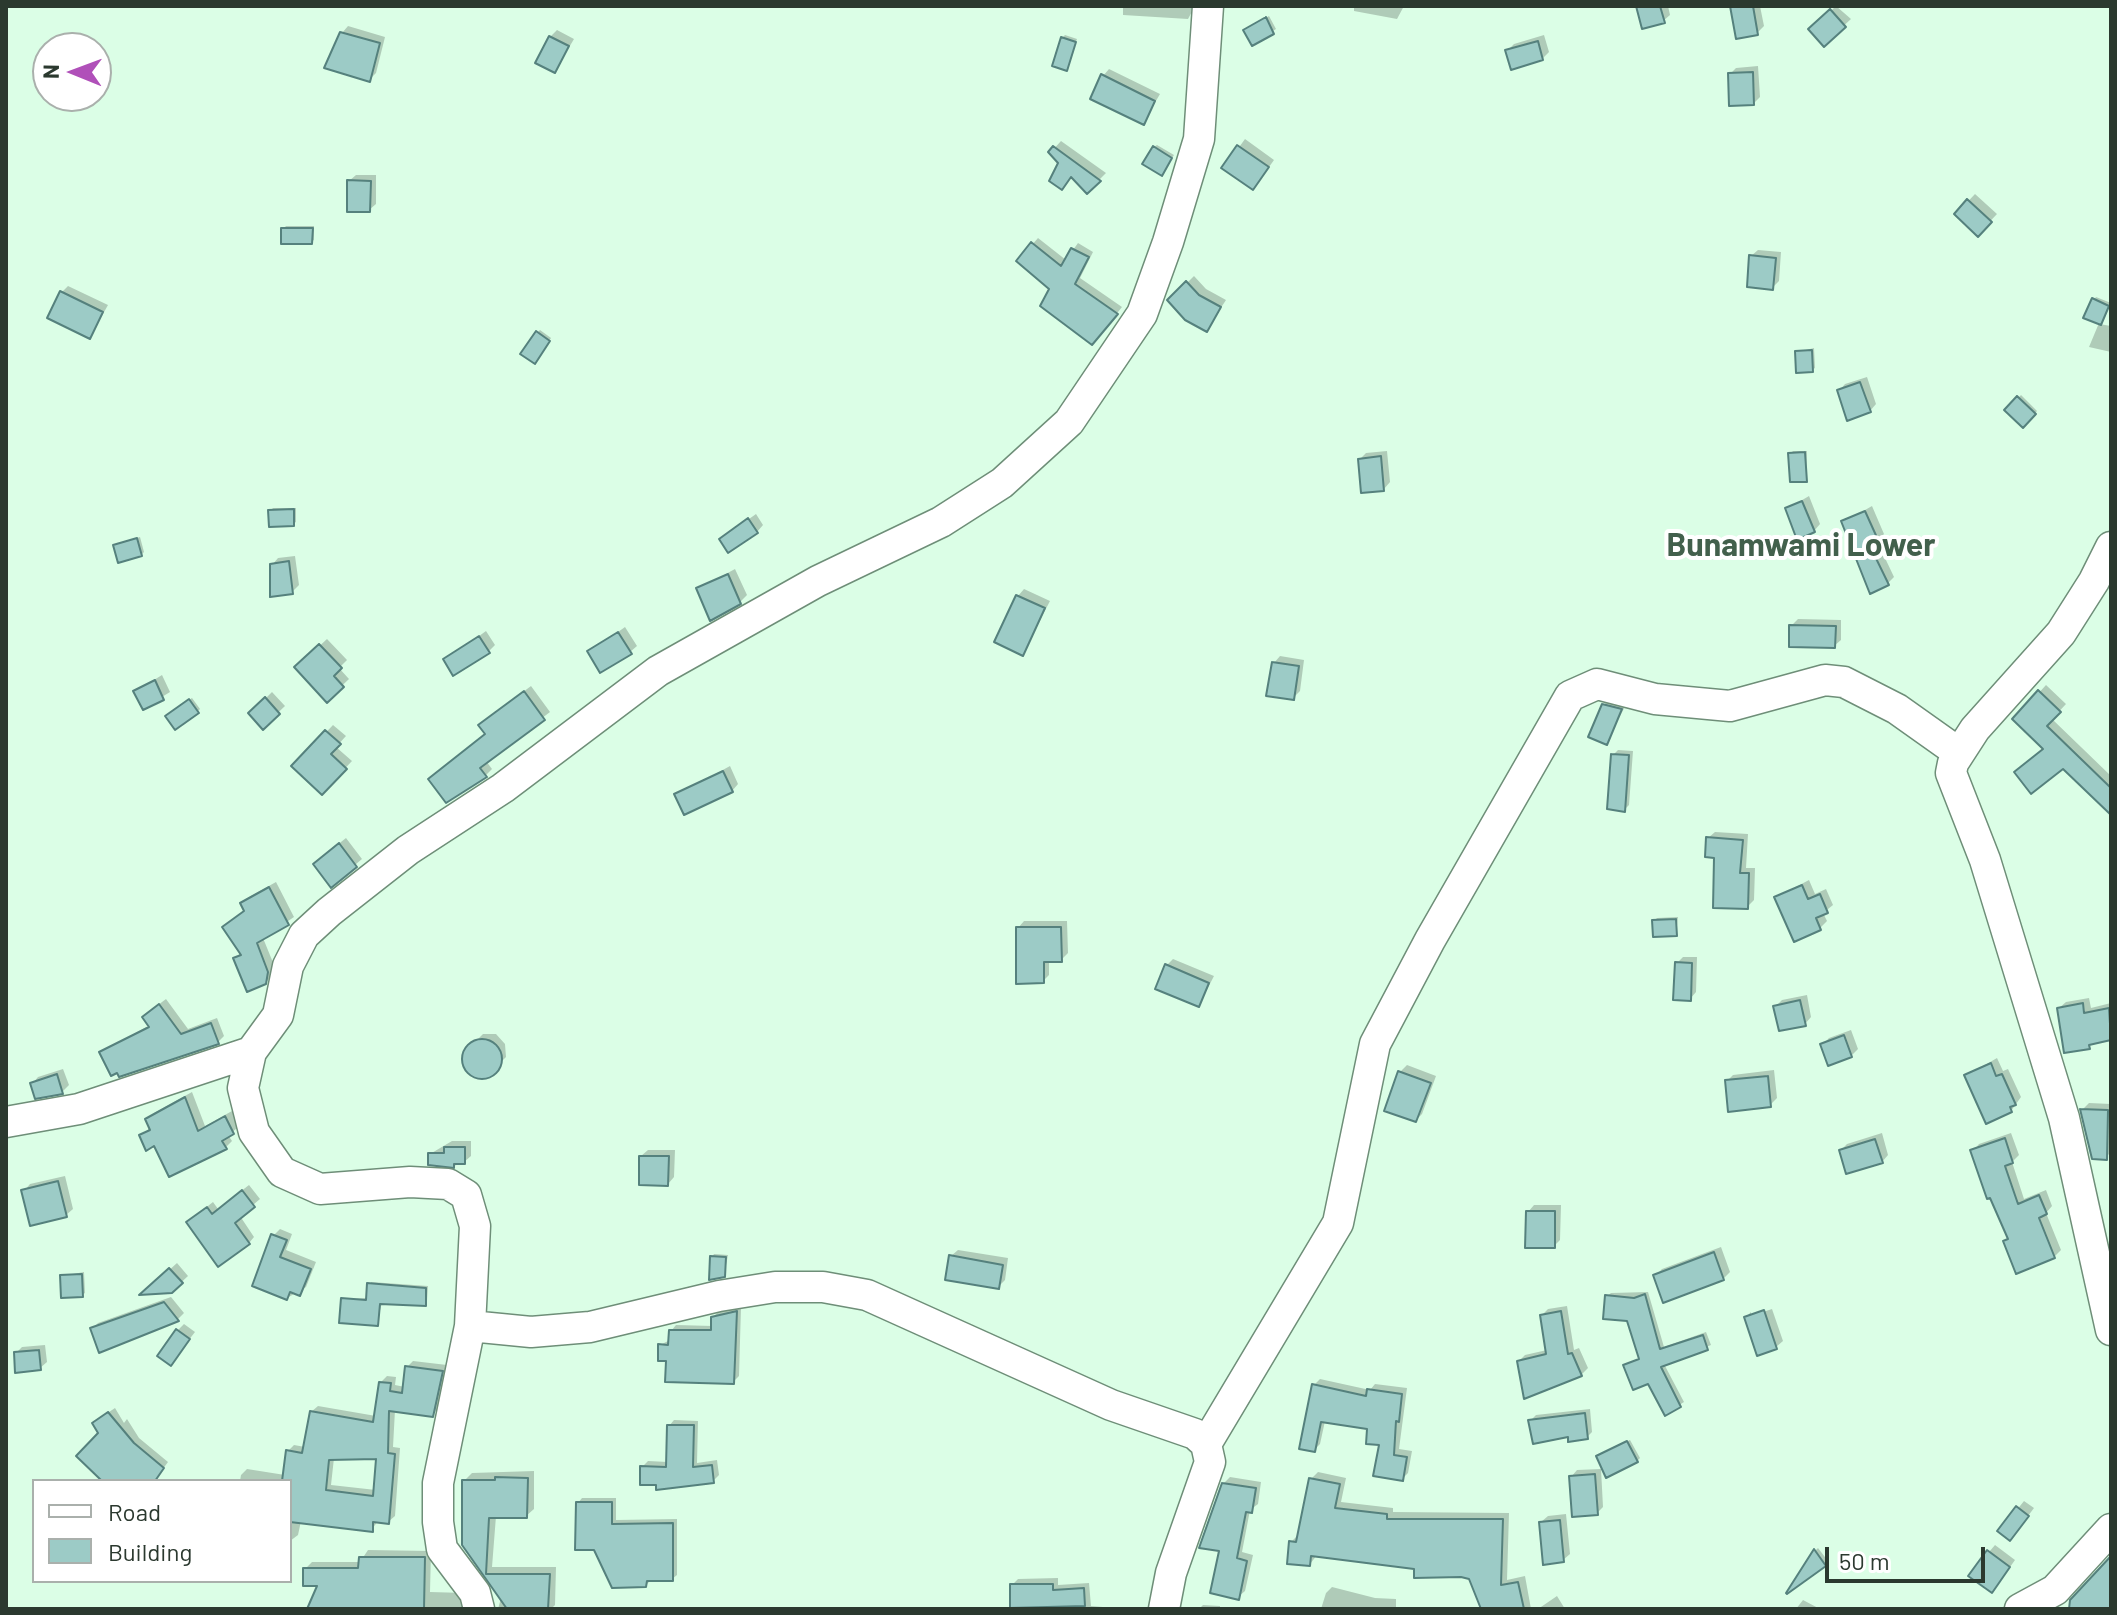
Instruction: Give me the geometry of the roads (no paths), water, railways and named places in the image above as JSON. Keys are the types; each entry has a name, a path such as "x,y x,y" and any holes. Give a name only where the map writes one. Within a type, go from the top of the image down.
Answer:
{"street":[{"path":"479,1609 475,1593 442,1549 438,1522 438,1483 470,1326 475,1226 466,1195 448,1184 410,1182 320,1189 282,1172 254,1132 243,1088 251,1052 278,1015 288,966 304,935 408,850 503,788 658,671 818,581 941,522 1002,483 1069,422 1142,314 1168,242 1199,139 1208,6"},
{"path":"2111,547 2061,633 1975,729 1959,753 1951,773 1985,860 2064,1118 2111,1330"},
{"path":"1206,1444 1338,1223 1375,1044 1430,940 1570,696 1597,684 1655,699 1730,706 1825,680 1834,681 1897,709 1959,753"},
{"path":"6,1122 79,1109 251,1052"},
{"path":"470,1326 531,1332 590,1327 719,1296 775,1287 823,1287 867,1295 1111,1405 1195,1434 1206,1444 1210,1462 1171,1573 1164,1609"},
{"path":"2020,1609 2055,1590 2111,1529"}],"district":[{"name":"Bunamwami Lower","path":"1801,545"}]}
